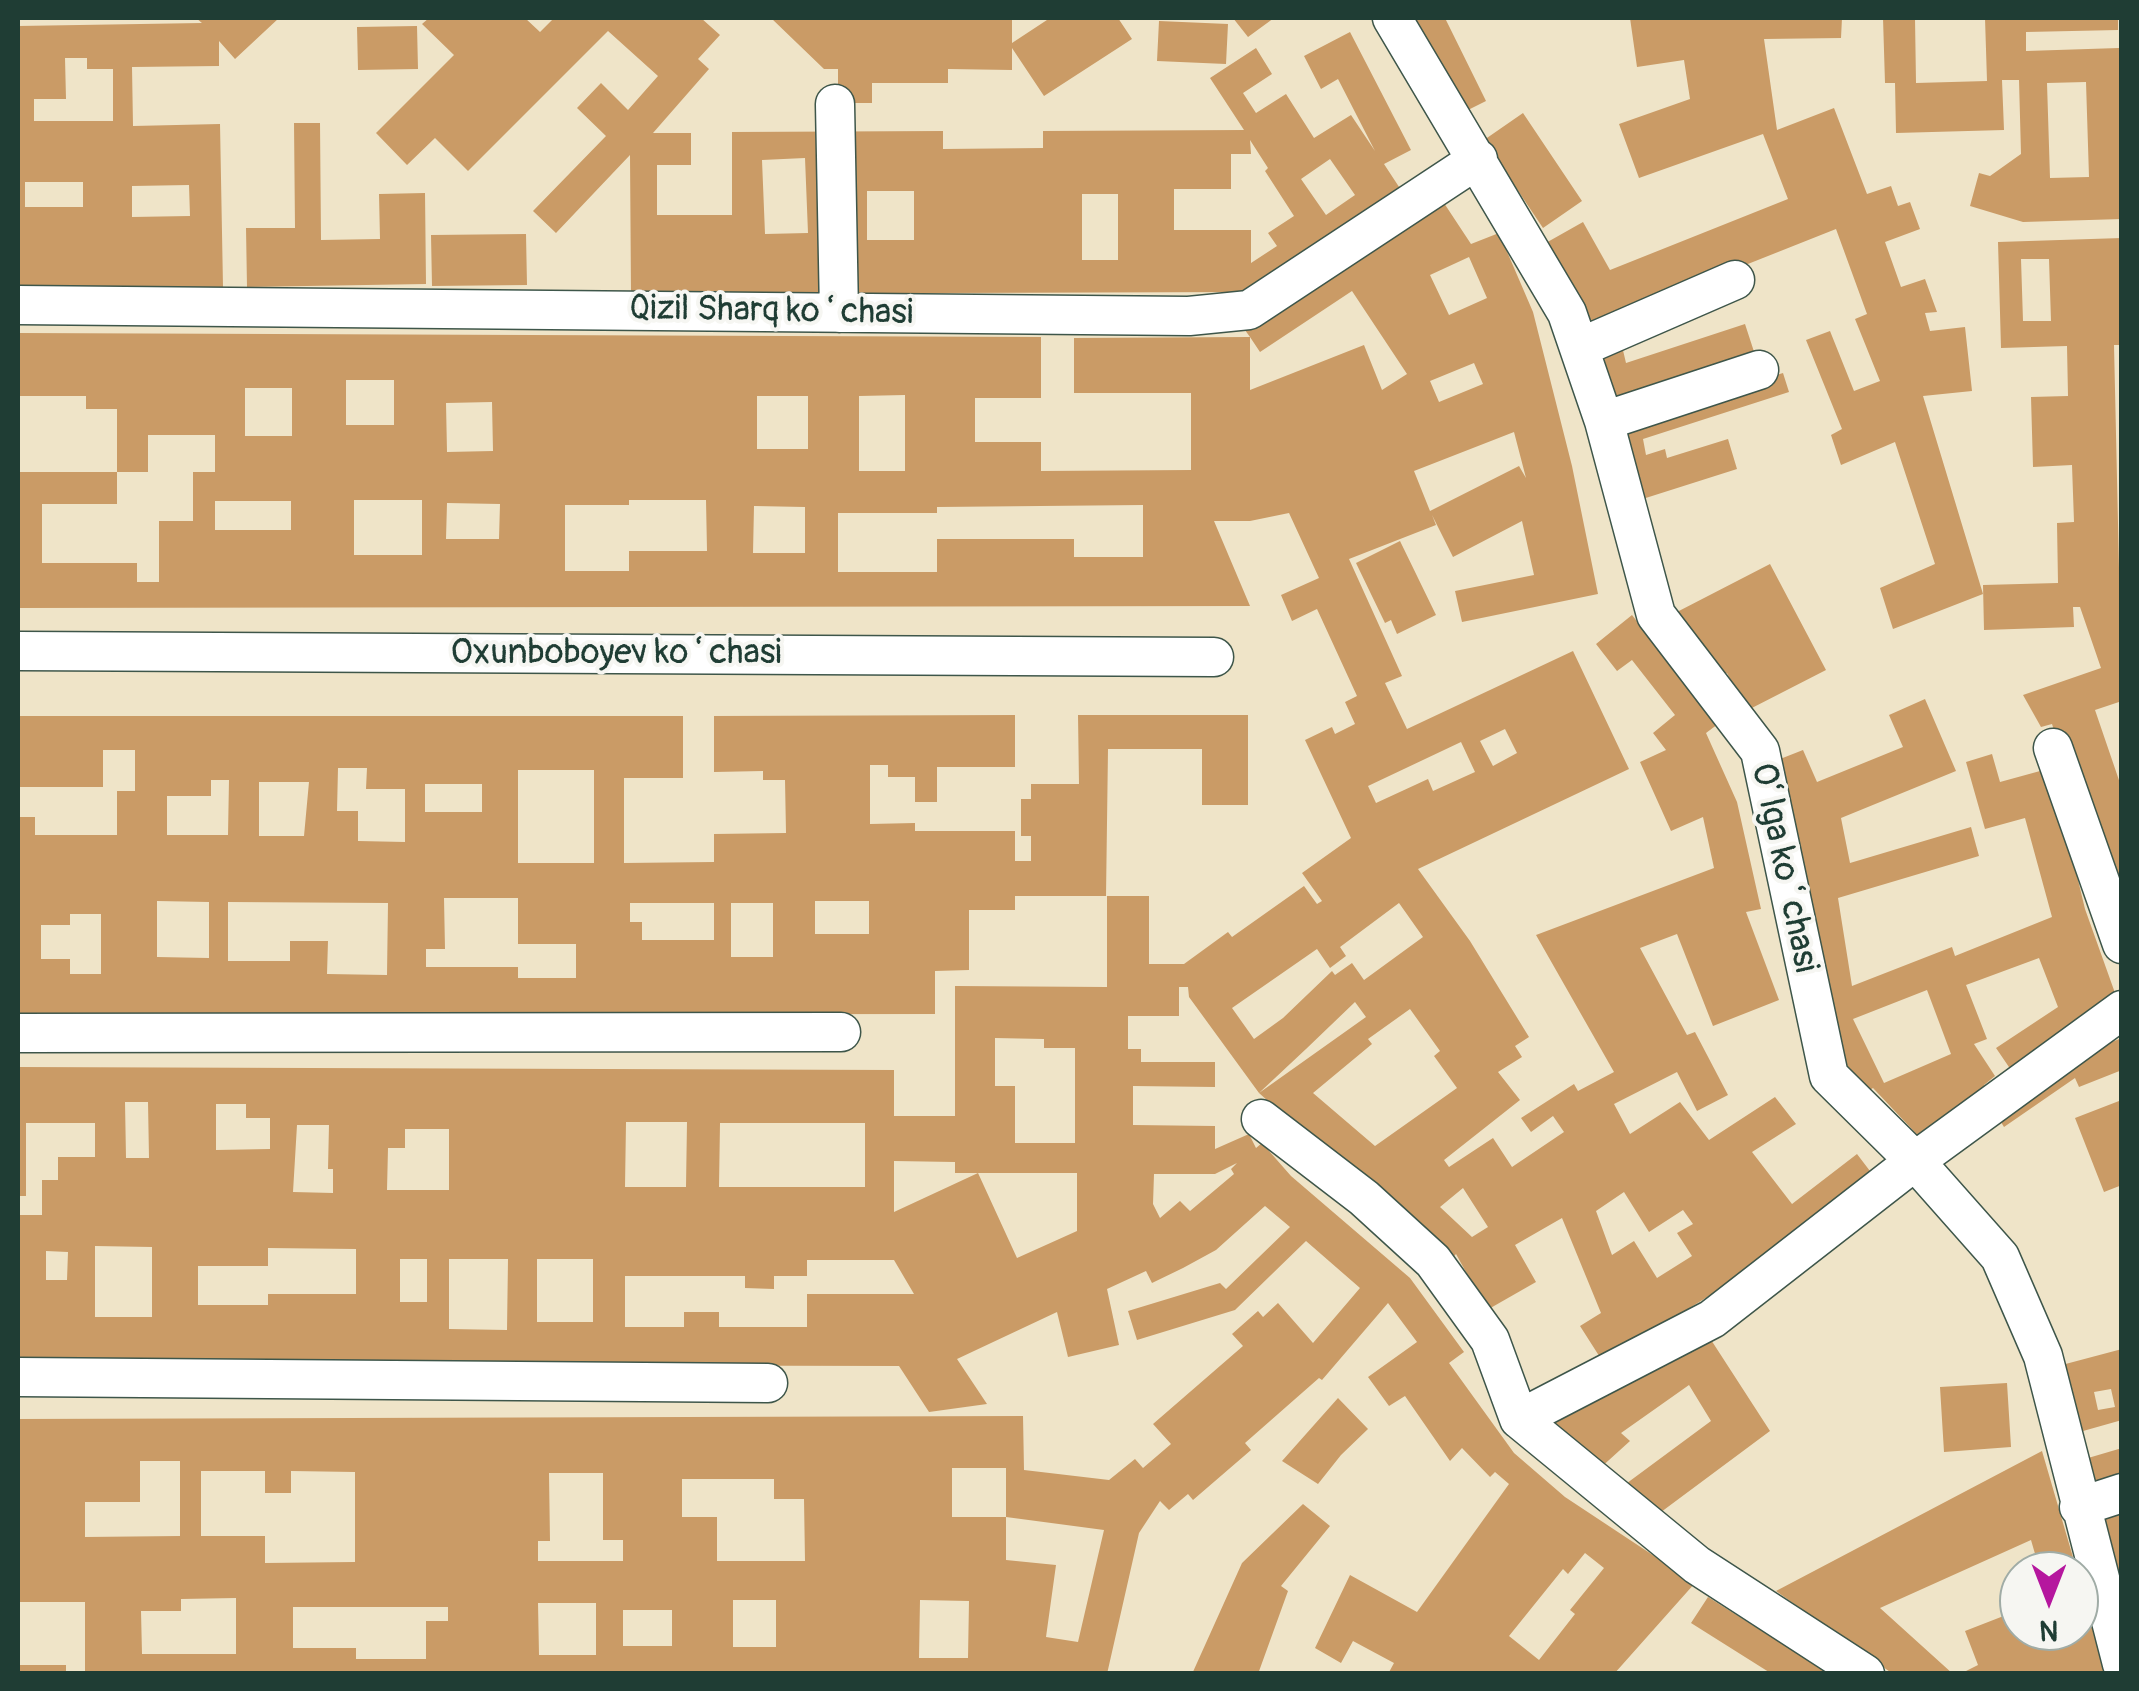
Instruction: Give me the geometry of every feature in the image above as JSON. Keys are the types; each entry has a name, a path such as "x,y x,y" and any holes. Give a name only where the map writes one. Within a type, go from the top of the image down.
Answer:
{"street":[{"name":"Oʻlga koʻchasi","path":"1392,18 1567,313 1604,421 1656,615 1760,751 1828,1076 1915,1161 2000,1257 2043,1356 2122,1664"},
{"path":"835,104 839,313"},
{"name":"Qizil Sharq koʻchasi","path":"18,305 1189,316 1249,310 1478,159"},
{"path":"1581,348 1735,280"},
{"path":"1604,421 1759,370"},
{"name":"Oxunboboyev koʻchasi","path":"18,651 1214,657"},
{"path":"2054,748 2122,944"},
{"path":"1520,1419 1712,1319 1915,1161 2122,1010"},
{"path":"18,1033 841,1032"},
{"path":"1261,1119 1364,1198 1433,1261 1490,1340 1520,1419 1697,1565 1864,1674"},
{"path":"18,1377 768,1383"},
{"path":"2079,1506 2122,1494"}],"building":[{"path":"196,18 279,18 235,59 219,41 219,66 132,67 133,126 220,124 223,287 18,290 18,26 202,23","holes":["65,58 87,58 87,69 113,69 113,121 34,121 34,99 66,99","25,182 83,182 83,207 25,207","189,185 190,216 132,217 132,186"]},
{"path":"429,18 525,18 540,32 554,18 701,18 720,35 698,59 709,69 653,133 691,133 691,165 657,165 657,215 732,215 732,132 943,131 943,149 1043,148 1043,131 1244,130 1210,78 1256,48 1272,74 1243,93 1256,113 1286,94 1314,138 1351,115 1375,151 1338,79 1321,89 1304,56 1350,32 1411,150 1384,164 1403,193 1251,292 631,294 630,155 556,233 533,211 606,136 577,108 601,83 628,110 658,76 608,31 468,171 435,138 407,165 376,133 454,55 422,24","holes":["1250,140 1294,216 1268,233 1277,246 1251,263 1251,230 1174,230 1174,189 1231,189 1231,154 1251,154","805,158 808,233 765,234 762,160","1330,159 1355,195 1326,215 1301,179","867,191 914,191 914,240 867,240","1082,194 1118,194 1118,260 1082,260"]},
{"path":"771,18 1012,18 1012,43 1050,18 1118,18 1132,39 1044,96 1012,48 1012,70 948,69 948,83 872,83 872,103 838,103 838,69 824,69"},
{"path":"1233,18 1274,18 1248,37"},
{"path":"1408,18 1445,18 1486,101 1456,116"},
{"path":"1630,18 1842,18 1841,38 1764,39 1777,130 1834,108 1867,194 1891,186 1898,206 1910,202 1920,229 1885,242 1901,287 1925,279 1937,312 1925,313 1930,331 1965,327 1972,391 1923,396 1983,594 1893,629 1880,588 1935,564 1895,442 1841,465 1831,435 1842,429 1806,340 1830,331 1854,391 1880,381 1855,319 1867,314 1836,229 1632,310 1593,332 1544,244 1583,222 1610,270 1788,199 1763,134 1639,178 1619,124 1690,99 1684,60 1637,67"},
{"path":"1883,18 1915,18 1916,83 1987,81 1985,18 2118,18 2118,30 2026,32 2026,51 2119,48 2122,219 2023,222 1970,206 1979,173 1990,176 2021,154 2019,80 2002,80 2004,130 1896,133 1895,83 1885,83","holes":["2086,82 2089,177 2050,178 2047,83"]},
{"path":"1159,21 1228,24 1226,64 1157,61"},
{"path":"417,26 418,69 358,70 357,27"},
{"path":"1523,113 1582,201 1543,228 1484,140"},
{"path":"294,123 320,123 321,240 380,239 379,194 425,193 426,284 247,287 246,228 295,228"},
{"path":"1440,197 1471,244 1499,233 1533,312 1572,466 1598,594 1462,622 1455,591 1534,575 1522,521 1453,557 1432,515 1436,525 1349,559 1402,676 1385,683 1407,729 1573,651 1629,769 1418,869 1470,941 1529,1037 1515,1046 1522,1057 1498,1072 1520,1100 1444,1160 1449,1167 1493,1138 1512,1167 1564,1132 1553,1116 1531,1132 1521,1118 1574,1084 1578,1091 1614,1072 1536,935 1714,868 1703,817 1671,831 1640,762 1666,750 1653,733 1675,715 1632,660 1617,671 1596,644 1632,615 1718,724 1706,733 1737,802 1761,909 1746,912 1779,1000 1713,1026 1677,934 1640,948 1687,1035 1695,1032 1728,1095 1697,1111 1677,1072 1614,1104 1630,1134 1680,1102 1709,1140 1775,1097 1796,1124 1752,1152 1792,1204 1857,1154 1873,1175 1736,1279 1603,1362 1580,1326 1601,1313 1562,1218 1515,1245 1536,1282 1487,1310 1456,1254 1449,1262 1259,1093 1189,997 1188,987 1179,987 1179,1016 1128,1016 1128,1049 1141,1049 1141,1062 1215,1062 1215,1087 1133,1086 1133,1125 1215,1126 1215,1149 1249,1134 1256,1148 1262,1143 1291,1176 1410,1278 1464,1352 1449,1363 1514,1453 1565,1497 1695,1583 1614,1674 1388,1674 1394,1663 1353,1641 1341,1663 1315,1648 1350,1575 1417,1612 1509,1484 1495,1472 1490,1477 1462,1448 1450,1461 1405,1396 1389,1406 1368,1377 1417,1342 1388,1303 1322,1380 1319,1378 1245,1443 1251,1450 1193,1500 1188,1494 1169,1510 1160,1501 1139,1533 1107,1674 85,1674 85,1602 18,1602 18,1419 1023,1416 1024,1470 1109,1480 1135,1459 1143,1468 1171,1444 1153,1424 1243,1346 1232,1334 1258,1311 1263,1317 1278,1303 1313,1343 1360,1288 1306,1241 1235,1310 1137,1340 1128,1311 1220,1283 1226,1289 1290,1227 1265,1206 1216,1250 1183,1268 1152,1283 1146,1271 1107,1289 1119,1345 1068,1357 1057,1312 957,1359 987,1404 929,1412 899,1366 18,1364 18,1215 42,1215 42,1180 58,1180 58,1157 95,1157 95,1123 26,1123 26,1196 18,1196 18,1067 894,1070 894,1116 955,1116 955,986 1107,987 1107,896 1149,896 1149,964 1184,964 1228,932 1232,937 1304,886 1317,904 1322,901 1302,873 1351,838 1305,740 1332,727 1335,734 1355,724 1345,702 1357,696 1317,609 1292,621 1281,595 1319,578 1289,513 1250,521 1214,521 1250,606 18,608 18,472 117,472 117,409 86,409 86,396 18,396 18,333 1041,337 1041,398 975,398 975,442 1041,442 1041,471 1191,470 1191,393 1074,393 1074,338 1250,337 1242,326","holes":["1469,257 1487,298 1449,315 1430,275","1352,291 1407,374 1382,390 1364,345 1250,390 1250,337 1260,352","1474,363 1483,384 1439,402 1430,381","346,380 394,380 394,425 346,425","245,388 292,388 292,436 245,436","905,395 905,471 859,471 859,396","757,396 808,396 808,449 757,449","492,402 493,451 447,452 446,403","1514,432 1526,478 1519,466 1430,511 1414,471","148,435 215,435 215,472 193,472 193,521 159,521 159,582 137,582 137,563 42,563 42,504 117,504 117,472 148,472","354,500 422,500 422,555 354,555","706,500 707,551 629,551 629,571 565,571 565,505","215,501 291,501 291,530 215,530","447,503 500,504 499,539 446,539","1143,505 1143,557 1074,557 1074,539 937,539 937,572 838,572 838,513 937,513 937,507","754,506 805,507 805,553 753,553","1505,729 1517,753 1493,766 1480,741","1461,742 1475,772 1433,791 1428,779 1376,803 1368,786","1399,903 1423,937 1364,980 1352,963 1335,975 1332,971 1283,1018 1254,1039 1232,1008 1317,949 1330,968 1346,956 1340,947","1355,1002 1366,1017 1259,1093","1410,1009 1440,1051 1434,1056 1457,1088 1375,1146 1313,1093 1372,1044 1368,1039","995,1038 1044,1039 1044,1048 1075,1048 1075,1143 1015,1143 1015,1086 995,1086","125,1102 148,1102 149,1158 126,1158","216,1104 246,1104 246,1118 270,1118 270,1149 216,1150","626,1122 687,1122 686,1187 625,1187","720,1123 865,1123 865,1187 719,1187","297,1125 329,1125 328,1169 333,1169 333,1193 293,1192","405,1129 449,1129 449,1190 387,1190 388,1148 405,1148","894,1161 955,1162 955,1173 978,1173 894,1212","1237,1163 1231,1169 1234,1174 1190,1211 1180,1201 1160,1218 1153,1204 1154,1174 1215,1174","978,1173 1077,1173 1077,1231 1017,1258","1463,1188 1488,1227 1472,1237 1440,1207","1624,1192 1649,1232 1683,1210 1693,1224 1677,1233 1692,1256 1657,1278 1634,1241 1612,1255 1596,1211","95,1246 152,1247 152,1317 95,1317","268,1248 356,1249 356,1294 268,1294 268,1305 198,1305 198,1266 268,1266","46,1251 68,1252 67,1280 46,1280","400,1259 427,1259 427,1302 400,1302","449,1259 508,1259 507,1330 449,1329","537,1259 593,1259 593,1322 537,1322","807,1260 894,1260 914,1294 807,1294 807,1327 719,1327 719,1312 684,1312 684,1327 625,1327 625,1276 745,1276 745,1288 774,1289 774,1276 807,1276","140,1461 180,1461 180,1536 85,1537 85,1502 140,1502","952,1468 1006,1468 1006,1517 952,1517","201,1471 265,1471 265,1493 291,1493 291,1471 355,1472 355,1562 265,1563 265,1536 201,1536","549,1473 603,1473 603,1540 623,1540 623,1561 538,1561 538,1541 550,1541","682,1479 774,1479 774,1499 804,1499 805,1561 717,1561 717,1517 682,1517","1006,1517 1104,1530 1078,1642 1046,1637 1056,1565 1006,1560","1585,1553 1604,1568 1570,1610 1575,1614 1539,1660 1509,1636 1563,1569 1568,1574","236,1598 236,1654 142,1654 141,1611 181,1611 181,1599","733,1600 776,1600 776,1647 733,1647","920,1600 969,1601 968,1658 919,1658","538,1603 596,1603 596,1655 539,1655","293,1607 448,1607 448,1621 426,1621 426,1659 356,1659 356,1648 293,1648","623,1610 672,1610 672,1646 623,1646"]},
{"path":"526,234 527,285 432,286 431,235"},
{"path":"2122,238 2122,345 2114,345 2122,701 2095,710 2122,789 2121,933 2052,724 2041,727 2023,695 2101,668 2080,607 2073,607 2074,627 1984,630 1983,585 2058,583 2057,523 2074,522 2072,465 2033,467 2031,397 2068,396 2067,346 2001,348 1998,242","holes":["2021,259 2049,259 2051,321 2023,321"]},
{"path":"1745,324 1758,364 1612,411 1598,354 1622,346 1626,363"},
{"path":"1783,373 1789,392 1643,439 1646,455 1665,449 1667,458 1728,439 1737,469 1630,503 1613,425"},
{"path":"1400,541 1436,615 1397,634 1391,620 1385,623 1356,563"},
{"path":"1770,564 1826,670 1746,711 1727,673 1711,682 1675,613"},
{"path":"1925,699 1956,771 1841,818 1850,863 1971,827 1979,856 1838,898 1852,986 1952,947 1955,956 2052,917 2025,818 1985,829 1966,762 1992,754 2000,782 2051,768 2085,909 2120,1007 2011,1070 1996,1048 2058,1007 2039,958 1966,985 1987,1039 1974,1044 1995,1076 1984,1085 1988,1091 1926,1144 1873,1088 1861,1095 1826,1028 1770,763 1803,750 1817,782 1903,747 1889,715","holes":["1927,990 1951,1054 1884,1083 1853,1019"]},
{"path":"1015,715 1015,767 937,767 937,802 915,802 915,777 888,777 888,765 870,765 870,824 915,823 915,831 1015,831 1015,861 1031,861 1031,836 1021,836 1021,799 1031,799 1031,784 1079,784 1078,715 1248,715 1248,805 1202,805 1202,749 1108,749 1106,896 1015,896 1015,910 969,910 969,970 935,971 935,1014 18,1015 18,817 35,817 35,835 117,835 117,791 135,791 135,750 103,750 103,787 18,787 18,716 683,716 683,778 624,778 624,863 714,862 714,834 786,833 785,780 763,780 763,771 714,772 714,716","holes":["338,768 367,768 366,789 405,789 405,842 358,841 358,811 337,811","518,770 594,770 594,863 518,863","211,780 229,780 228,835 167,835 167,796 211,796","259,782 309,782 304,836 259,836","425,784 482,784 482,812 425,812","444,898 518,898 518,944 576,944 576,978 518,978 518,967 426,967 426,949 445,949","157,901 209,902 209,958 157,957","815,901 869,901 869,934 815,934","228,902 388,903 387,975 327,974 328,941 290,941 290,961 228,961","630,903 714,903 714,940 642,940 642,922 630,922","731,903 773,903 773,957 731,957","70,914 101,914 101,974 70,974 70,959 41,959 41,925 70,925"]},
{"path":"2122,1038 2122,1070 2079,1087 2075,1078 2004,1127 1993,1109 2068,1059"},
{"path":"2119,1101 2122,1185 2104,1192 2075,1118"},
{"path":"1704,1329 1770,1431 1653,1518 1619,1489 1711,1421 1689,1385 1621,1433 1630,1441 1598,1470 1541,1419"},
{"path":"2122,1349 2122,1420 2076,1433 2058,1366","holes":["2111,1389 2115,1407 2098,1410 2094,1392"]},
{"path":"2007,1383 2011,1447 1944,1452 1940,1387"},
{"path":"1338,1398 1368,1429 1318,1484 1282,1461"},
{"path":"2122,1448 2122,1487 2089,1496 2078,1461"},
{"path":"2042,1451 2071,1551 2034,1551 2031,1540 1999,1551 1999,1554 1880,1608 1953,1674 1893,1674 1776,1591"},
{"path":"2122,1503 2122,1619 2093,1509"},
{"path":"1303,1504 1330,1526 1281,1586 1288,1591 1258,1674 1192,1674 1242,1563"},
{"path":"1708,1597 1830,1674 1772,1674 1691,1623"},
{"path":"1999,1618 1999,1651 2099,1651 2099,1644 2108,1674 1960,1674 1978,1665 1965,1631"},
{"path":"18,1665 66,1665 66,1674 18,1674"}]}
